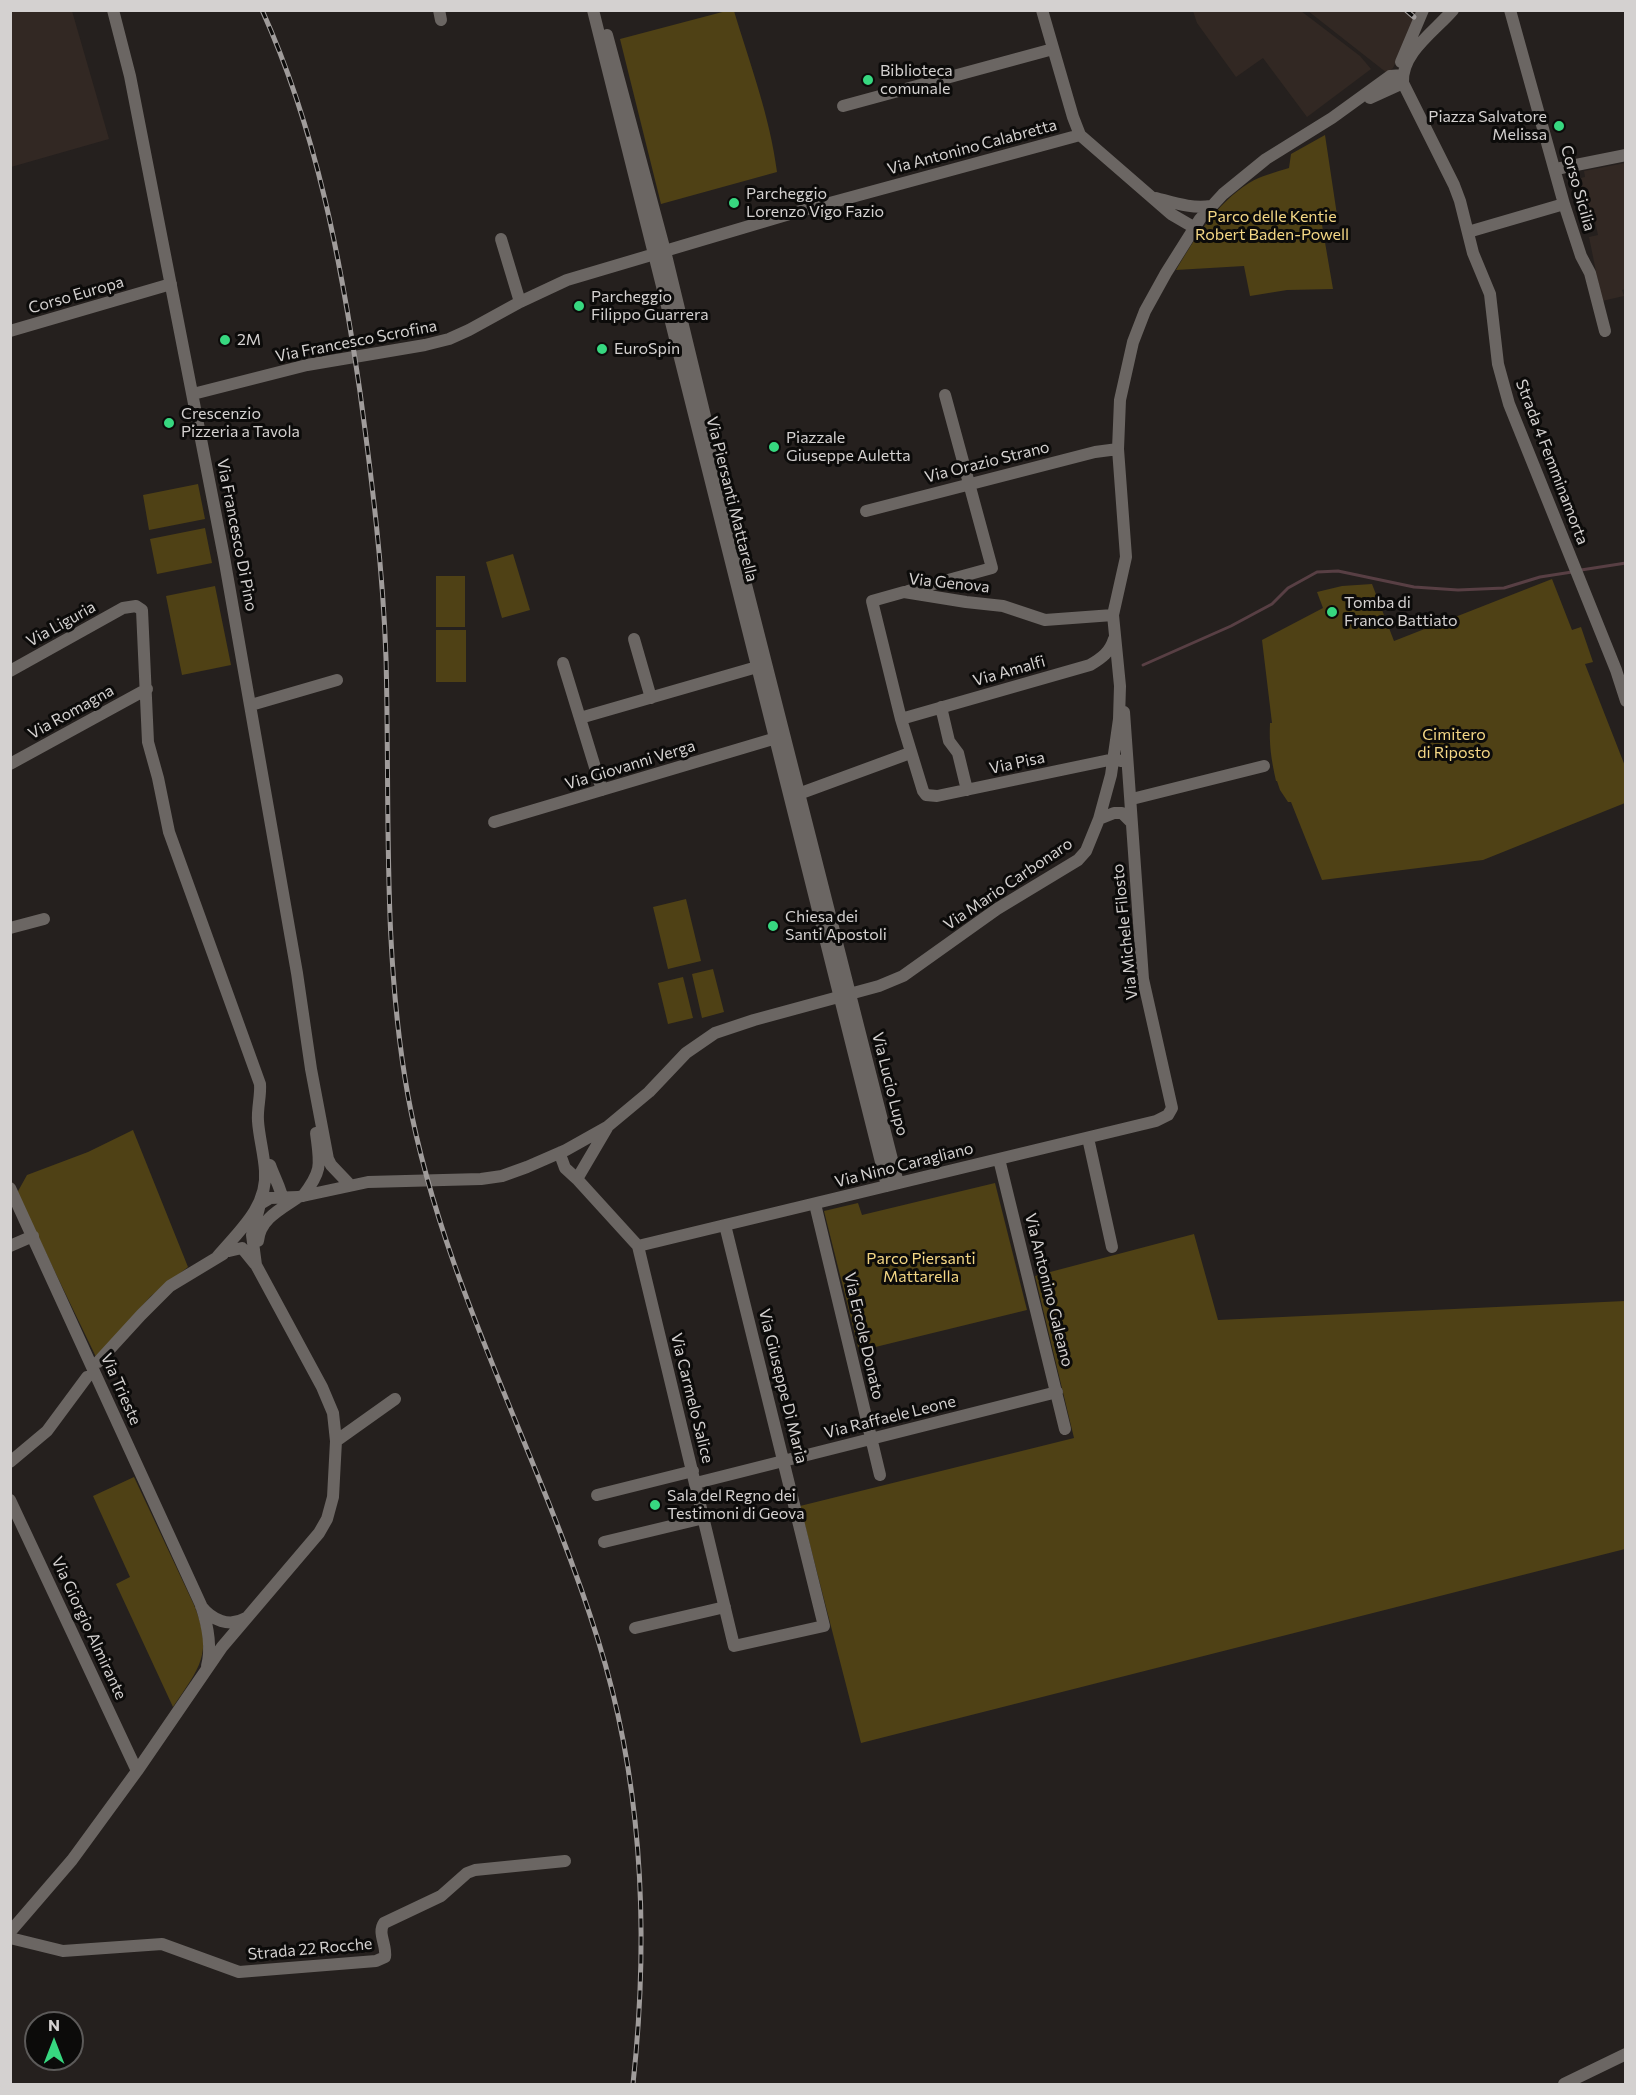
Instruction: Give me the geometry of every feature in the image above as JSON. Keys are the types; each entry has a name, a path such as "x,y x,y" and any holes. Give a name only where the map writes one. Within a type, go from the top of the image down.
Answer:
{"street":[{"name":"Via Francesco Di Pino","path":"113,10 130,76 194,394 251,705 297,973 325,1167 332,1175 329,1189"},
{"name":"Via Piersanti Mattarella","path":"592,10 659,253 773,686 780,737"},
{"name":"Via Piersanti Mattarella","path":"601,10 757,667 780,737 845,995"},
{"path":"1042,10 1080,135 1171,214 1195,228"},
{"path":"1402,74 1423,10 1436,20 1443,21"},
{"path":"1332,118 1402,74 1410,57 1453,10"},
{"name":"Corso Sicilia","path":"1511,14 1564,204 1581,256 1590,273 1605,331"},
{"path":"843,106 1053,49"},
{"path":"1332,118 1390,76 1402,74"},
{"name":"Strada 4 Femminamorta","path":"1402,74 1454,185 1476,261 1490,294 1498,364 1509,404 1616,670 1626,701"},
{"name":"Via Mario Carbonaro","path":"300,1196 379,1181 491,1178 527,1167 564,1151 607,1127 649,1092 686,1053 715,1033 879,986 903,976 997,909 1067,868 1086,851 1099,819 1114,759 1119,719 1120,686 1113,615 1126,557 1118,449 1120,400 1133,342 1145,311 1166,273 1211,206 1266,159 1332,118"},
{"name":"Via Antonino Calabretta","path":"659,253 794,213 1080,135"},
{"path":"1556,169 1626,155"},
{"path":"1155,198 1184,206 1199,208 1211,206"},
{"path":"1468,232 1564,204"},
{"path":"501,239 520,302"},
{"name":"Via Francesco Scrofina","path":"194,394 307,365 449,339 567,280 659,253"},
{"name":"Corso Europa","path":"10,331 171,284"},
{"path":"904,592 992,568 945,395"},
{"name":"Via Orazio Strano","path":"866,511 1095,452 1118,449"},
{"name":"Via Genova","path":"926,795 910,753 872,601 904,592 1003,606 1045,620 1113,615"},
{"name":"Via Liguria","path":"10,671 129,606 136,606 142,610 147,689"},
{"name":"Via Amalfi","path":"901,719 1090,665 1106,655 1112,647 1114,638"},
{"path":"634,639 651,698"},
{"path":"563,663 602,790"},
{"path":"580,718 757,667 765,671 773,686"},
{"path":"251,705 338,680"},
{"name":"Via Michele Filosto","path":"1120,686 1126,723 1132,799 1131,822 1143,979 1172,1107"},
{"path":"147,689 148,742 169,832 198,907 260,1084 258,1119 266,1185 260,1204 256,1234 256,1265"},
{"name":"Via Romagna","path":"10,764 147,689"},
{"path":"941,707 949,741 958,753 967,790"},
{"name":"Via Giovanni Verga","path":"494,822 780,737"},
{"path":"795,795 910,753"},
{"path":"1114,759 1129,762"},
{"name":"Via Pisa","path":"926,795 937,796 1114,759"},
{"path":"1132,799 1264,766"},
{"path":"1099,819 1114,813 1122,813 1131,822"},
{"path":"10,928 44,919"},
{"name":"Via Lucio Lupo","path":"845,995 893,1185"},
{"name":"Via Nino Caragliano","path":"638,1246 1163,1119 1172,1107"},
{"path":"576,1175 607,1127"},
{"path":"1088,1138 1112,1247"},
{"path":"262,1141 281,1203"},
{"path":"573,1150 580,1156 576,1175 562,1162 564,1151 573,1150"},
{"name":"Via Antonino Galeano","path":"999,1159 1065,1429"},
{"path":"98,1362 171,1286 244,1239 256,1234 281,1203 300,1196 325,1167 350,1185"},
{"path":"527,1167 555,1167 576,1175"},
{"name":"Via Carmelo Salice","path":"576,1175 638,1246 734,1646"},
{"name":"Via Trieste","path":"10,1188 201,1605 211,1621 209,1658 205,1672"},
{"path":"217,1257 260,1204 270,1198 281,1203"},
{"name":"Via Ercole Donato","path":"815,1203 880,1476"},
{"name":"Via Giuseppe Di Maria","path":"725,1225 824,1626 734,1646"},
{"path":"256,1234 264,1279"},
{"path":"10,1246 33,1236"},
{"path":"10,1932 72,1860 137,1771 225,1642 319,1533 327,1519 333,1497 336,1441 330,1402 256,1265 242,1248 228,1251"},
{"path":"10,1462 47,1431 87,1377"},
{"name":"Via Raffaele Leone","path":"597,1495 784,1461 1057,1392"},
{"path":"336,1441 395,1399"},
{"name":"Via Giorgio Almirante","path":"10,1500 137,1771"},
{"path":"604,1542 704,1518"},
{"path":"635,1628 725,1607"},
{"path":"225,1642 215,1642 211,1621 231,1622 246,1618"},
{"name":"Strada 22 Rocche","path":"10,1938 63,1951 162,1944 239,1972 375,1961 385,1957 381,1931 384,1923 441,1896 467,1873 475,1870 565,1861"},
{"path":"1564,2085 1626,2054"}],"shaded area":[{"path":"11,10 72,11 109,139 11,167"},
{"path":"1193,11 1301,11 1360,56 1371,69 1307,117 1263,58 1236,77 1197,23"},
{"path":"1308,11 1411,11 1418,16 1393,68 1387,73"},
{"path":"1625,163 1626,289 1622,290 1624,296 1602,301 1589,237 1598,235 1593,213 1585,214 1580,186 1583,185 1581,178 1585,177 1584,171"}],"green space":[{"path":"730,10 734,11 759,91 770,131 777,172 661,204 620,39"},
{"name":"Parco delle Kentie Robert Baden-Powell","path":"1325,135 1337,215 1321,219 1333,289 1287,290 1250,296 1244,266 1176,270 1216,211 1237,191 1268,174 1289,168 1291,154"},
{"path":"198,484 205,519 149,530 143,495"},
{"path":"205,528 212,563 157,574 150,539"},
{"path":"513,554 530,610 502,618 486,562"},
{"path":"436,576 465,576 465,627 436,627"},
{"name":"Cimitero di Riposto","path":"1552,579 1572,630 1581,627 1593,662 1585,664 1625,766 1625,803 1483,860 1322,880 1291,802 1288,802 1276,781 1271,752 1270,723 1272,723 1262,640 1323,608 1317,592 1342,586 1372,584 1394,641"},
{"path":"215,586 231,665 182,675 166,596"},
{"path":"436,630 466,630 466,682 436,682"},
{"path":"686,899 701,961 668,969 653,907"},
{"path":"713,969 724,1012 702,1018 692,974"},
{"path":"683,977 693,1018 668,1024 658,983"},
{"path":"133,1130 188,1267 151,1296 96,1357 17,1193 27,1175 88,1152"},
{"name":"Parco Piersanti Mattarella","path":"995,1183 1027,1310 859,1351 824,1211 858,1203 862,1215"},
{"path":"1194,1234 1218,1320 1625,1301 1625,1549 861,1743 800,1506 1074,1438 1035,1276"},
{"path":"134,1477 194,1605 203,1636 201,1660 190,1682 173,1707 116,1584 130,1577 93,1496"}],"waterway":[{"path":"1581,570 1626,563"},
{"path":"1143,665 1231,626 1272,604 1288,588 1317,572 1338,571 1414,587 1458,590 1504,588 1540,577 1572,572"}],"railway":[{"path":"262,10 298,103 312,150 335,246 360,392 380,558 386,658 391,932 394,987 408,1096 424,1166 444,1235 468,1303 575,1572 598,1640 625,1749 633,1804 641,1916 641,1972 633,2084"},
{"path":"1406,10 1414,17"}],"place":[{"name":"Biblioteca comunale","path":"868,80"},
{"name":"Piazza Salvatore Melissa","path":"1559,126"},
{"name":"Parcheggio Lorenzo Vigo Fazio","path":"734,203"},
{"name":"Parcheggio Filippo Guarrera","path":"579,306"},
{"name":"2M","path":"225,340"},
{"name":"EuroSpin","path":"602,349"},
{"name":"Crescenzio Pizzeria a Tavola","path":"169,423"},
{"name":"Piazzale Giuseppe Auletta","path":"774,447"},
{"name":"Tomba di Franco Battiato","path":"1332,612"},
{"name":"Chiesa dei Santi Apostoli","path":"773,926"},
{"name":"Sala del Regno dei Testimoni di Geova","path":"655,1505"}]}
